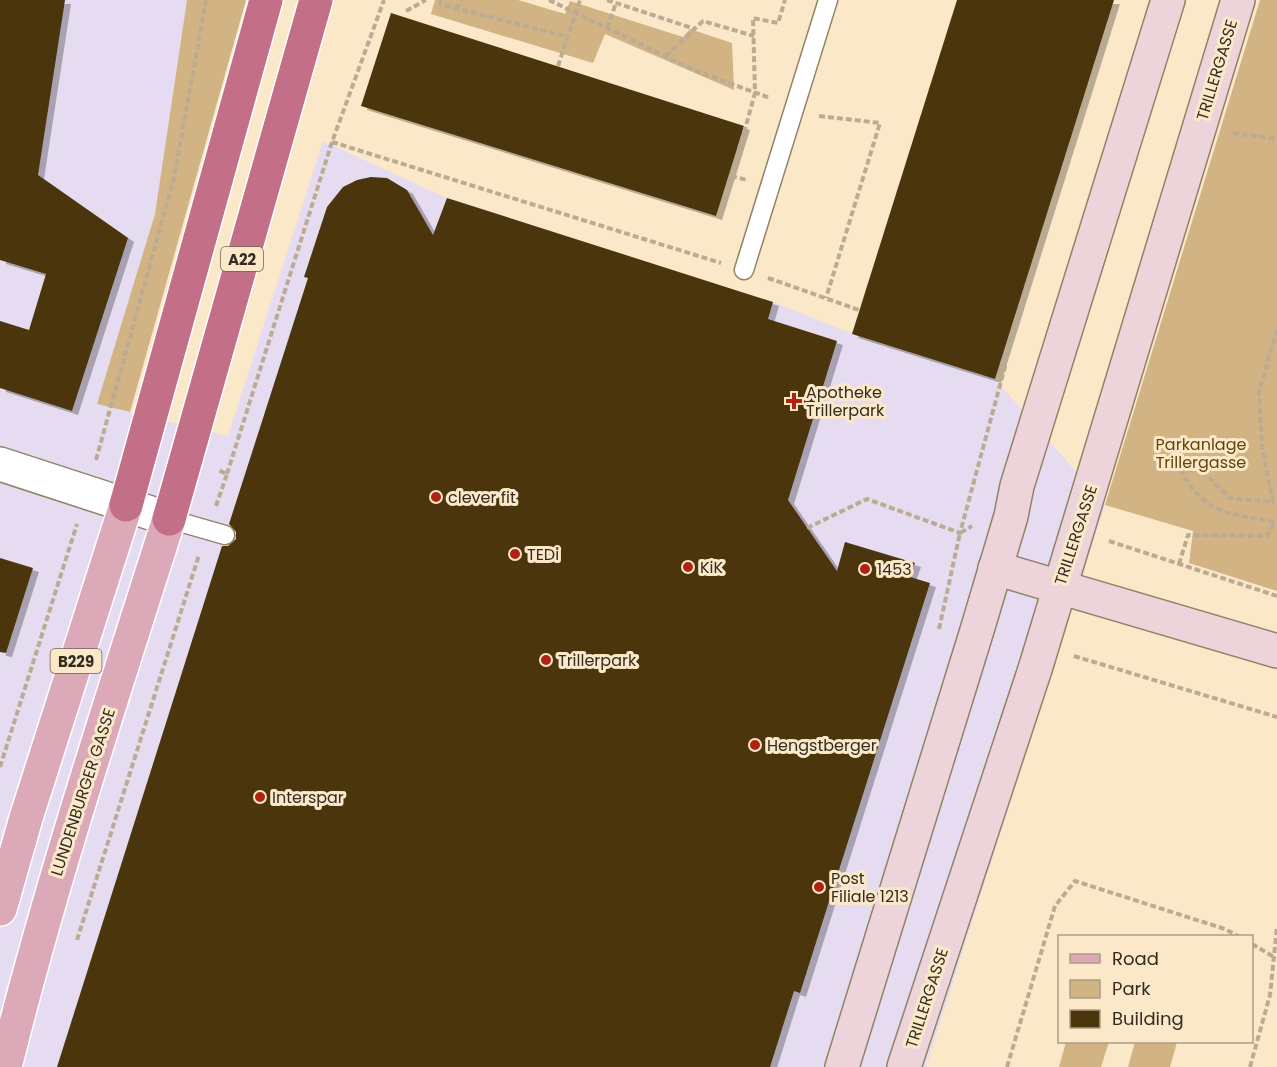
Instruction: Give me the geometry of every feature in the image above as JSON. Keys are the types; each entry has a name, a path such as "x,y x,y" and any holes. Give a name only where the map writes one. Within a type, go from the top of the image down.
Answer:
{"highway":[{"name":"A22","path":"126,505 266,0"},
{"name":"A22","path":"169,519 316,0"}],"main road":[{"name":"B229","path":"0,909 26,818 126,505"},
{"name":"LUNDENBURGER GASSE","path":"5,1067 29,971 70,827 169,519"}],"street":[{"path":"842,1067 978,627 1017,486 1168,0"},
{"name":"TRILLERGASSE","path":"904,1067 1041,648 1238,0"},
{"path":"0,464 169,519"},
{"path":"995,568 1277,651"}],"lane":[{"path":"744,270 828,0"},
{"path":"169,519 225,535"}],"path":[{"path":"104,431 174,178 206,0"},
{"path":"227,474 332,142 384,0"},
{"path":"405,10 426,0"},
{"path":"441,0 440,4 456,9 568,38"},
{"path":"456,9 462,0"},
{"path":"549,0 696,71 795,110 880,123 826,298"},
{"path":"558,66 580,0"},
{"path":"607,0 695,29"},
{"path":"732,176 755,93 753,18 778,23 785,0"},
{"path":"607,28 616,3"},
{"path":"665,56 703,21 754,36"},
{"path":"1198,129 1277,139"},
{"path":"332,142 744,270 859,310"},
{"path":"1179,564 1188,535 1267,536 1275,522 1216,511 1192,490 1181,471 1199,468 1230,498 1273,502 1262,447 1259,392 1277,330"},
{"path":"807,528 867,499 960,533 1006,363 1001,361"},
{"path":"0,767 87,492"},
{"path":"1077,531 1277,596"},
{"path":"942,615 978,627"},
{"path":"1041,648 1090,660 1277,717"},
{"path":"1007,1067 1054,906 1075,880 1225,929 1236,935"},
{"path":"1250,1067 1270,995 1277,927"},
{"path":"1253,945 1274,957"}],"shaded area":[{"name":"Trillerpark","path":"0,0 187,0 155,214 97,404 228,436 323,141 447,198 773,302 852,334 995,379 1105,505 926,1067 0,1067"}],"green space":[{"path":"187,0 246,0 130,412 97,404 155,214"},
{"path":"435,0 518,0 565,14 570,1 683,37 690,29 732,43 734,90 605,34 593,63 431,14"},
{"name":"Parkanlage Trillergasse","path":"1260,0 1277,0 1277,591 1189,563 1193,531 1105,505"},
{"path":"1066,1043 1109,1043 1101,1067 1059,1067"},
{"path":"1135,1043 1177,1043 1170,1067 1128,1067"}],"building":[{"path":"0,0 65,0 38,175 128,238 72,411 0,388 0,321 29,330 46,274 0,260"},
{"path":"957,0 1114,0 995,379 852,334"},
{"path":"391,13 744,126 716,216 361,106"},
{"name":"Trillerpark","path":"371,177 387,178 407,190 433,235 447,198 773,302 768,319 837,341 788,500 837,571 845,542 915,563 910,577 930,583 800,993 794,991 770,1067 57,1067 222,546 228,546 236,539 236,532 229,524 308,278 304,277 327,207 343,187 357,180"},
{"path":"0,558 33,568 6,653 0,652"}],"place":[{"name":"Apotheke Trillerpark","path":"794,401"},
{"name":"clever fit","path":"436,497"},
{"name":"TEDi","path":"515,554"},
{"name":"KiK","path":"688,567"},
{"name":"1453","path":"865,569"},
{"name":"Trillerpark","path":"546,660"},
{"name":"Hengstberger","path":"755,745"},
{"name":"Interspar","path":"260,797"},
{"name":"Post Filiale 1213","path":"819,887"}]}
